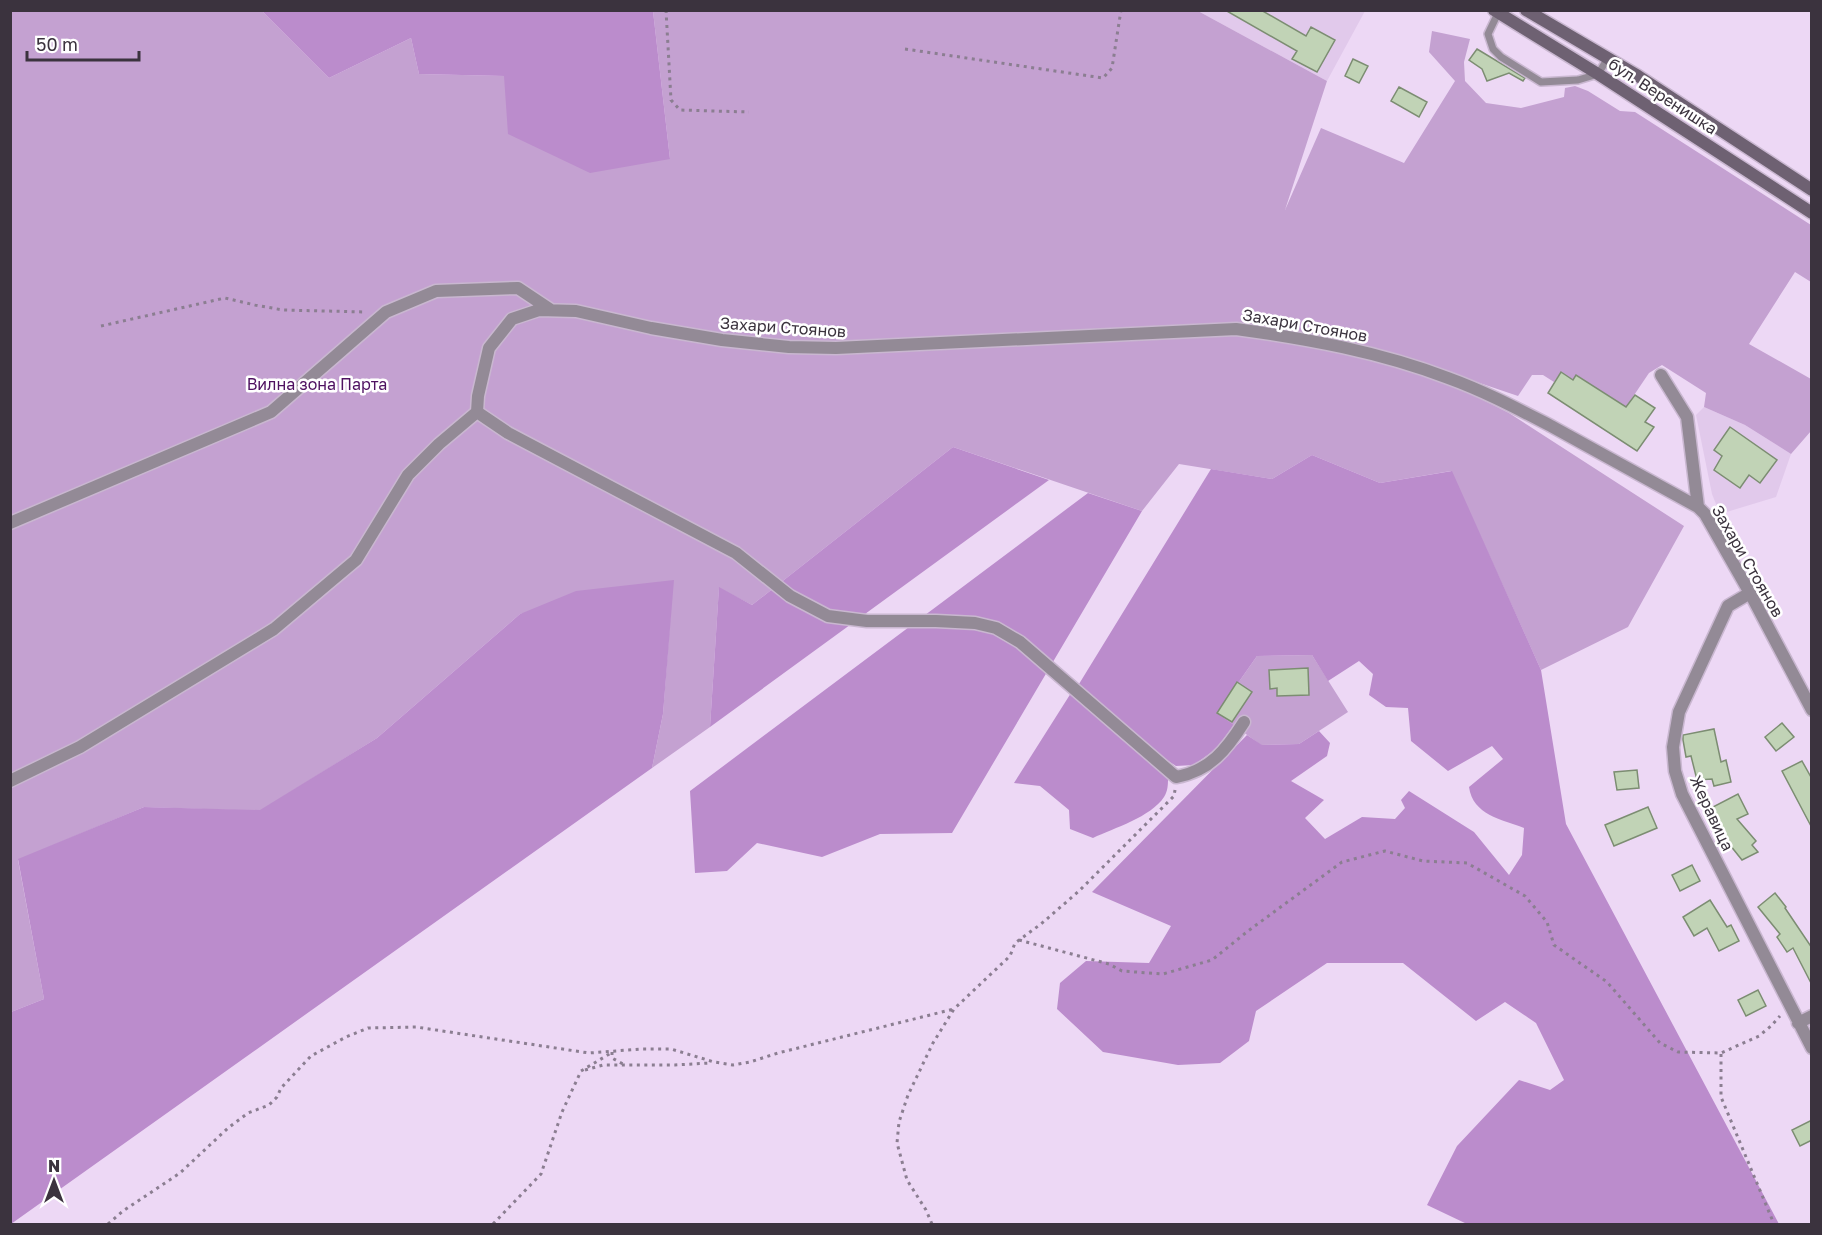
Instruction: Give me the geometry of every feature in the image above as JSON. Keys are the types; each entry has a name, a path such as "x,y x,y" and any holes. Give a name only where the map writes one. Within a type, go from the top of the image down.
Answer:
{"main road":[{"name":"бул. Веренишка","path":"1526,10 1638,76 1812,190"},
{"name":"бул. Веренишка","path":"1496,12 1598,74 1812,213"}],"street":[{"path":"10,523 271,412 386,312 436,291 518,288 552,310"},
{"name":"Захари Стоянов","path":"477,412 478,396 489,348 512,320 539,310 576,311 651,328 722,340 789,347 836,348 1236,329 1292,336 1363,351 1449,378 1522,411 1698,507 1705,514 1750,593 1812,710"},
{"path":"1661,375 1687,417 1698,507"},
{"path":"10,781 80,747 274,629 356,560 408,475 439,444 477,412 508,433 736,552 790,596 828,616 867,621 975,623 996,628 1020,642 1176,777 1190,775 1211,763 1231,743 1244,722"},
{"name":"Жеравица","path":"1750,593 1728,606 1679,712 1673,747 1675,771 1682,794 1812,1048"},
{"path":"1798,1023 1812,1016"}],"lane":[{"path":"1496,12 1488,34 1493,49 1501,57 1541,82 1578,80 1598,74 1608,58"}],"path":[{"path":"666,10 672,100 680,110 749,112"},
{"path":"905,50 1103,78 1112,68 1121,10"},
{"path":"101,326 225,298 283,310 386,312"},
{"path":"932,1224 926,1210 906,1180 897,1143 899,1122 908,1095 933,1043 954,1009 1010,956 1015,943 1079,891 1174,796 1176,777"},
{"path":"1019,940 1109,964 1122,971 1163,974 1212,960 1342,862 1385,851 1423,861 1467,863 1525,896 1546,922 1554,945 1607,982 1660,1043 1678,1052 1721,1053 1759,1036 1789,1005"},
{"path":"108,1224 123,1211 180,1173 228,1128 248,1113 269,1106 281,1088 310,1056 368,1028 416,1027 588,1053 671,1049 714,1062 733,1065 954,1009"},
{"path":"612,1052 612,1058 624,1065"},
{"path":"493,1224 541,1174 562,1112 581,1071 612,1052"},
{"path":"1721,1053 1721,1098 1774,1224"},
{"path":"581,1071 603,1065 714,1062"}],"shaded area":[{"path":"262,11 653,11 670,159 590,173 508,134 504,76 419,74 411,38 329,78"},
{"path":"1198,11 1365,11 1327,81"},
{"path":"1704,407 1745,425 1791,454 1776,497 1720,514 1712,494 1696,415"},
{"path":"953,447 1049,480 710,727 719,587 752,605"},
{"path":"1312,455 1380,483 1452,471 1541,670 1566,824 1779,1224 1467,1224 1427,1205 1457,1146 1519,1080 1550,1090 1564,1080 1536,1023 1505,1002 1476,1021 1403,963 1327,963 1256,1011 1249,1041 1220,1063 1178,1065 1103,1052 1057,1009 1060,983 1086,961 1149,963 1171,926 1092,892 1247,735 1262,745 1299,744 1319,731 1330,743 1327,756 1291,781 1324,800 1305,818 1325,839 1362,817 1395,819 1405,808 1401,800 1409,791 1474,832 1509,875 1522,855 1524,828 1489,815 1482,810 1476,804 1469,787 1503,759 1492,746 1448,771 1411,741 1408,708 1386,707 1369,695 1373,674 1359,661 1328,681 1312,655 1257,656 1217,713 1234,725 1216,749 1194,765 1176,766 1159,755 1079,684 1211,469 1272,479"},
{"path":"1088,493 1142,511 952,833 880,834 822,857 757,843 727,871 695,873 690,791"},
{"path":"674,580 663,714 652,768 11,1224 11,1012 44,999 18,859 144,807 260,810 377,738 520,614 576,591"},
{"path":"1071,693 1168,778 1168,788 1158,804 1132,821 1093,838 1070,829 1069,810 1040,786 1014,783"}],"green space":[{"name":"Вилна зона Парта","path":"11,11 262,11 329,78 411,38 419,74 505,76 670,159 653,11 1198,11 1327,81 1285,210 1321,128 1404,163 1455,81 1429,52 1432,31 1470,39 1464,62 1465,81 1486,103 1521,108 1564,97 1565,88 1575,86 1588,91 1620,111 1635,112 1811,225 1811,282 1795,272 1749,344 1811,379 1811,431 1791,454 1745,425 1704,407 1706,393 1662,365 1649,373 1626,407 1576,375 1573,380 1561,372 1554,382 1543,375 1532,375 1518,396 1391,353 1509,413 1684,526 1628,627 1541,670 1451,471 1380,483 1312,455 1272,479 1179,464 1142,511 953,447 752,605 719,588 710,727 652,768 663,714 673,581 520,614 377,738 260,811 144,807 18,860 44,999 11,1012"},
{"path":"1312,655 1348,712 1299,744 1261,745 1217,713 1257,656"}],"building":[{"path":"1225,10 1261,10 1306,36 1311,27 1335,40 1317,72 1292,59 1297,51"},
{"path":"1477,49 1525,78 1523,81 1509,73 1487,81 1482,69 1469,60"},
{"path":"1353,59 1368,66 1359,83 1345,76"},
{"path":"1399,87 1427,102 1419,117 1391,101"},
{"path":"1561,372 1573,380 1576,375 1626,407 1635,395 1655,408 1645,422 1654,427 1637,451 1548,393"},
{"path":"1730,427 1777,460 1760,483 1749,475 1740,488 1714,470 1722,456 1714,450"},
{"path":"1308,668 1309,695 1277,696 1277,688 1270,689 1269,670"},
{"path":"1237,682 1252,692 1232,722 1217,713"},
{"path":"1782,723 1794,737 1776,751 1765,737"},
{"path":"1714,729 1721,762 1726,760 1731,782 1714,786 1712,779 1697,780 1691,756 1686,757 1683,735"},
{"path":"1802,761 1812,779 1812,828 1782,771"},
{"path":"1637,770 1639,788 1617,790 1614,772"},
{"path":"1738,794 1748,814 1737,819 1756,841 1752,845 1758,852 1742,860 1722,835 1709,809"},
{"path":"1648,807 1657,828 1614,846 1605,825"},
{"path":"1692,865 1700,881 1680,891 1672,875"},
{"path":"1775,893 1812,948 1812,985 1793,948 1787,952 1777,937 1780,934 1758,907"},
{"path":"1710,900 1727,927 1731,925 1739,941 1719,951 1707,928 1694,936 1683,917"},
{"path":"1758,990 1766,1006 1746,1016 1738,1000"},
{"path":"1812,1120 1812,1140 1800,1146 1792,1130"}]}
